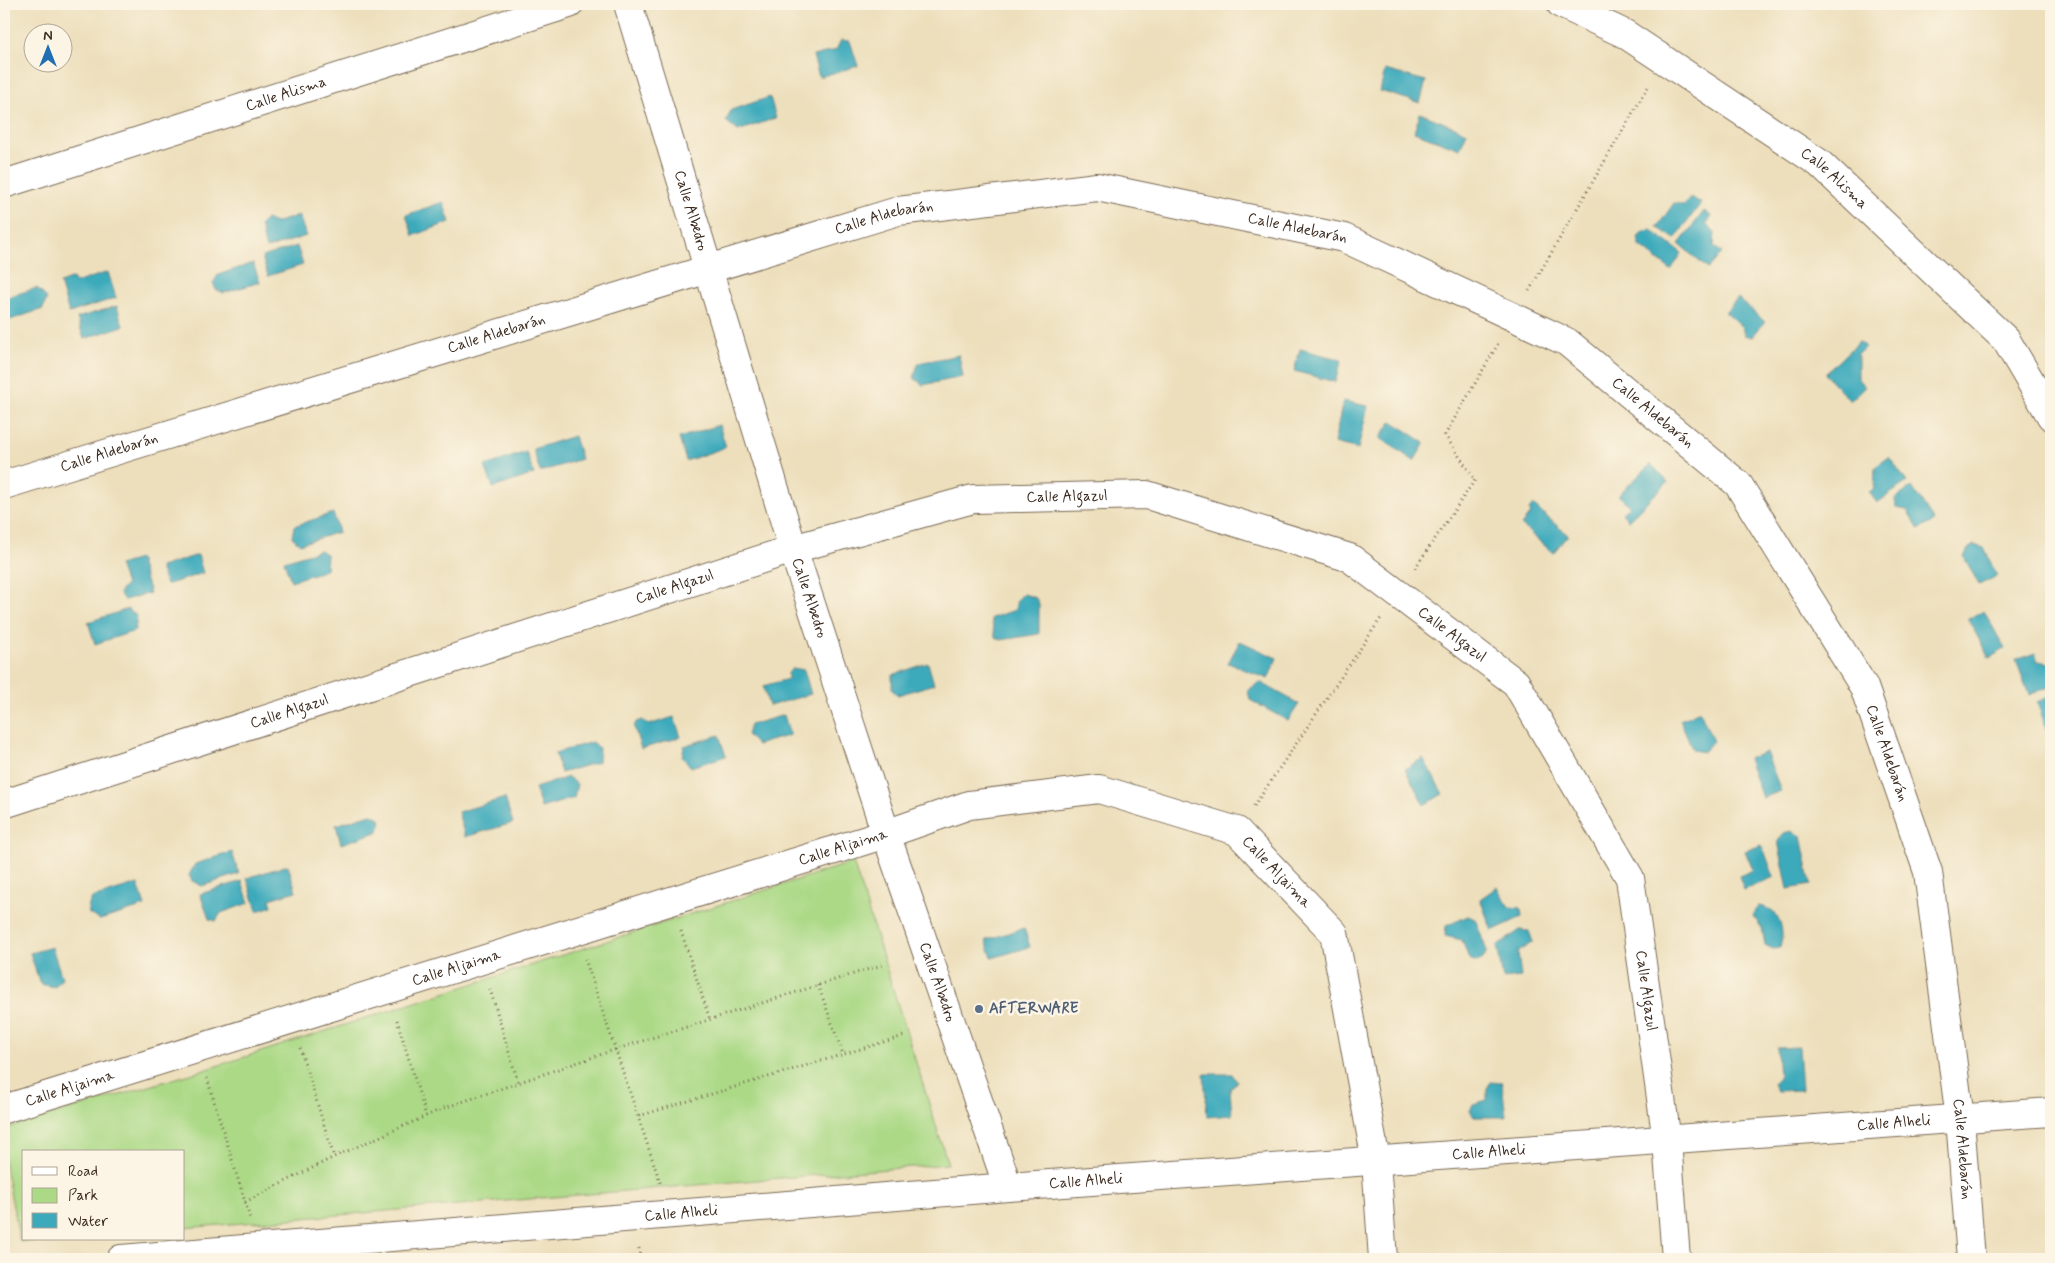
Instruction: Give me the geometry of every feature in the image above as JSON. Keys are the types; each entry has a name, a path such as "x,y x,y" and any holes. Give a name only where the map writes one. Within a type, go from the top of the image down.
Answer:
{"street":[{"name":"Calle Alisma","path":"4,184 569,4"},
{"name":"Calle Albedro","path":"628,4 710,268 793,548 886,834 1008,1187"},
{"name":"Calle Alisma","path":"1560,4 1625,34 1819,163 2006,340 2051,416"},
{"name":"Calle Aldebarán","path":"4,485 898,211 1098,186 1344,238 1567,342 1738,484 1864,687 1928,872 1960,1119 1971,1259"},
{"name":"Calle Algazul","path":"4,804 793,548 973,499 1147,495 1350,558 1516,682 1630,878 1667,1141 1676,1259"},
{"name":"Calle Aljaima","path":"4,1108 886,834 969,805 1099,789 1237,831 1334,933 1376,1161 1383,1259"},
{"name":"Calle Alheli","path":"121,1259 1008,1187 2051,1112"}],"path":[{"path":"1237,831 1475,480 1444,435 1663,60"},
{"path":"680,928 710,1020"},
{"path":"585,958 662,1188"},
{"path":"245,1202 334,1158 426,1116 518,1082 617,1049 885,964"},
{"path":"487,979 518,1082"},
{"path":"818,985 843,1054"},
{"path":"396,1018 426,1116"},
{"path":"639,1116 907,1035"},
{"path":"298,1040 334,1158"},
{"path":"204,1070 251,1223"}],"green space":[{"path":"853,862 948,1164 185,1228 185,1150 22,1150 22,1240 43,1240 20,1242 4,1161 4,1129 204,1070"}],"water":[{"path":"841,40 850,41 858,66 819,77 813,56 836,50"},
{"path":"1385,70 1426,81 1420,103 1380,91"},
{"path":"770,97 776,118 738,131 726,121 731,110"},
{"path":"1420,113 1467,132 1460,149 1414,132"},
{"path":"1691,197 1701,203 1675,239 1657,227 1674,203 1684,205"},
{"path":"443,202 450,222 413,236 406,215"},
{"path":"1704,211 1711,216 1706,224 1715,233 1714,246 1722,253 1708,269 1679,244"},
{"path":"299,215 306,236 266,249 260,225 266,219 275,223"},
{"path":"1651,230 1682,253 1671,270 1640,246 1638,238 1643,231"},
{"path":"297,246 303,265 268,276 262,257"},
{"path":"253,263 260,282 224,293 216,290 213,283 218,275"},
{"path":"108,272 116,298 69,313 60,283 73,278 75,283"},
{"path":"37,288 47,298 43,309 4,322 4,298"},
{"path":"1738,298 1765,322 1752,337 1744,335 1742,327 1725,312"},
{"path":"117,306 123,326 84,339 77,318"},
{"path":"1859,341 1865,347 1858,354 1858,379 1865,387 1850,401 1825,374"},
{"path":"1300,349 1342,360 1335,382 1294,371"},
{"path":"959,355 963,377 923,385 914,378 918,363"},
{"path":"1343,401 1368,406 1358,449 1334,443"},
{"path":"1392,421 1425,443 1414,461 1380,438"},
{"path":"719,425 726,447 686,461 679,438"},
{"path":"574,436 581,459 540,472 533,449"},
{"path":"526,452 534,474 493,488 485,466"},
{"path":"1889,457 1907,482 1877,503 1869,492 1874,489 1875,467"},
{"path":"1651,464 1668,482 1628,520 1622,513 1629,506 1618,495"},
{"path":"1912,487 1934,521 1919,530 1907,510 1896,508 1895,499"},
{"path":"1533,505 1568,535 1553,553 1521,525 1531,513 1529,510"},
{"path":"333,513 339,532 300,544 292,537 294,526"},
{"path":"1974,545 1984,548 1997,576 1979,585 1964,557 1968,549"},
{"path":"320,550 327,555 326,570 291,581 284,561"},
{"path":"198,555 203,573 166,585 160,567"},
{"path":"139,559 150,593 124,600 119,593 126,585 119,565"},
{"path":"1024,594 1036,598 1039,605 1039,634 1001,640 995,637 991,618 1015,610 1017,599"},
{"path":"128,609 137,616 135,631 95,644 88,622"},
{"path":"1984,611 2005,649 1989,658 1968,619"},
{"path":"1240,641 1277,658 1268,679 1228,663"},
{"path":"2035,653 2038,661 2051,663 2051,686 2029,695 2016,660"},
{"path":"928,663 934,684 898,695 892,690 892,675"},
{"path":"793,668 804,670 811,694 769,706 763,686 788,679 788,673"},
{"path":"1260,682 1299,704 1288,721 1250,700 1248,690"},
{"path":"2051,696 2051,729 2047,730 2037,702"},
{"path":"1700,711 1713,741 1703,752 1693,750 1680,720"},
{"path":"784,715 790,735 757,745 747,735 750,725"},
{"path":"674,717 681,737 641,749 634,727 636,722 643,720 648,725"},
{"path":"719,735 726,756 691,767 682,756 684,746"},
{"path":"592,742 599,748 598,762 561,773 555,753"},
{"path":"1766,752 1781,791 1762,798 1748,759"},
{"path":"1423,758 1443,794 1424,805 1405,769"},
{"path":"568,777 577,784 574,798 541,808 535,788"},
{"path":"505,798 513,823 465,837 458,812"},
{"path":"371,814 380,818 381,825 377,832 341,844 336,825"},
{"path":"1791,831 1801,836 1811,885 1788,889 1778,841 1784,833"},
{"path":"1762,845 1774,877 1744,890 1739,876 1753,870 1745,851"},
{"path":"232,852 239,874 202,886 192,881 189,875 195,864"},
{"path":"288,865 296,891 270,899 272,906 257,911 247,878"},
{"path":"242,881 249,903 221,913 216,921 209,919 200,894"},
{"path":"138,884 145,906 100,920 89,914 88,907 92,898"},
{"path":"1497,887 1509,907 1521,908 1522,917 1492,931 1480,899"},
{"path":"1758,906 1776,915 1782,933 1780,947 1773,949 1765,945 1762,928 1753,916"},
{"path":"1468,916 1475,919 1487,951 1483,959 1477,962 1469,959 1462,940 1445,936 1446,926"},
{"path":"1024,928 1030,947 992,958 986,940"},
{"path":"1520,930 1529,931 1533,942 1518,952 1521,977 1503,979 1497,946"},
{"path":"52,947 62,978 55,987 40,984 30,953"},
{"path":"1799,1047 1802,1090 1777,1091 1773,1084 1779,1077 1777,1048"},
{"path":"1204,1074 1232,1074 1237,1081 1230,1089 1232,1115 1207,1117"},
{"path":"1491,1082 1502,1083 1506,1117 1474,1117 1470,1111 1473,1104 1487,1100 1487,1088"}],"place":[{"name":"AFTERWARE","path":"979,1009"}]}
